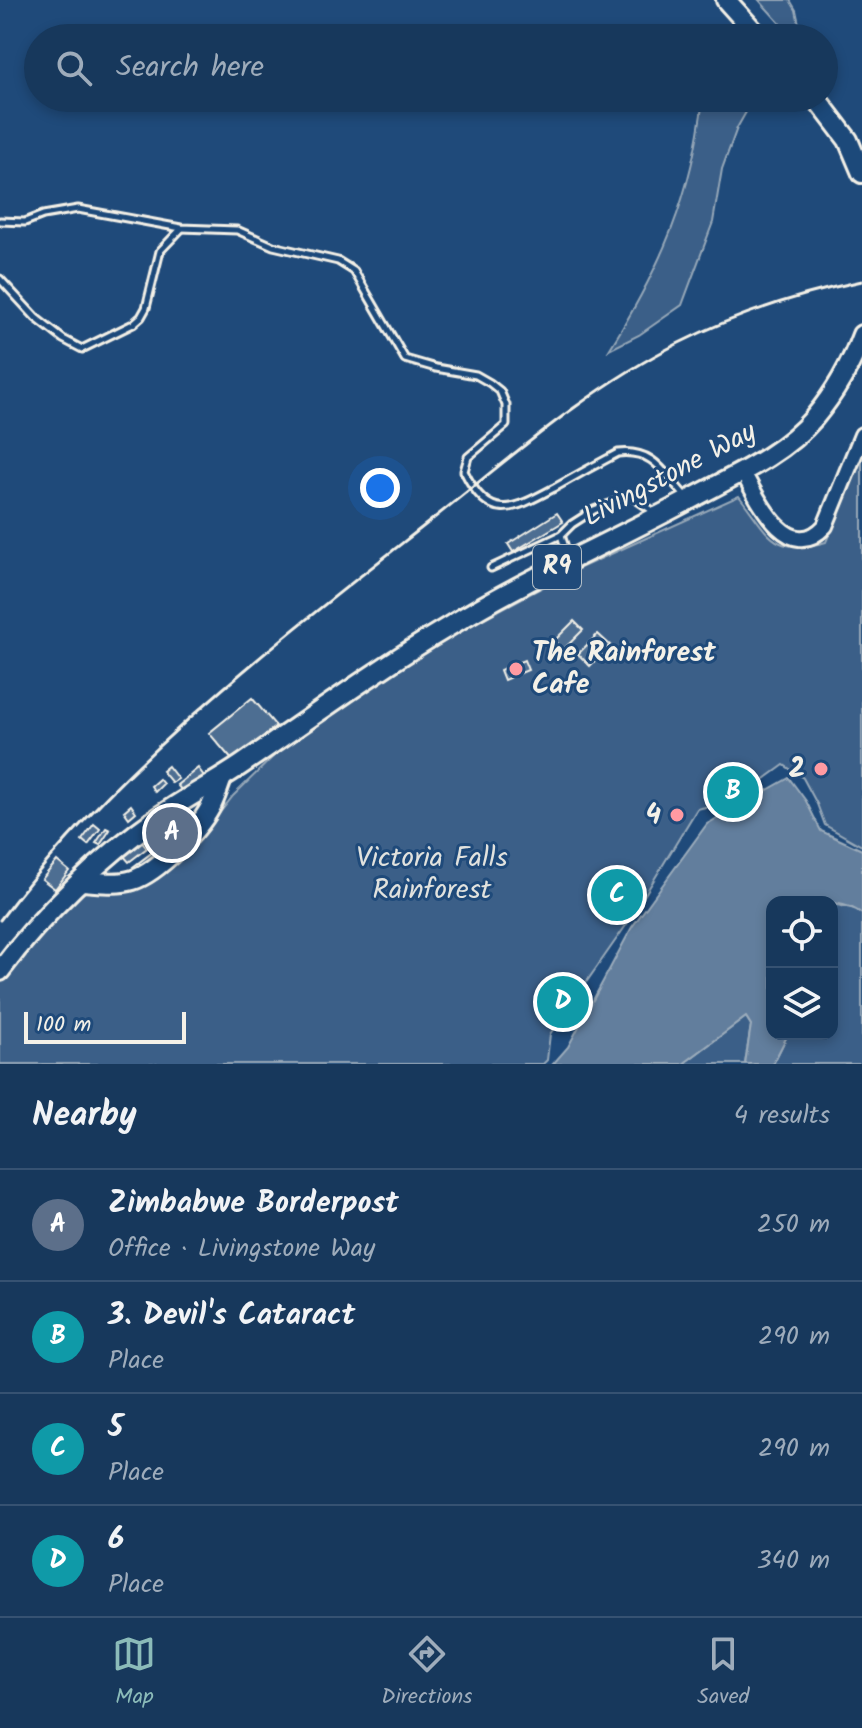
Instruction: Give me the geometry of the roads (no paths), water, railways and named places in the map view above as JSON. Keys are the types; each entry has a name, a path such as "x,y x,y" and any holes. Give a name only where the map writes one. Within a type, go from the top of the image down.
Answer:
{"highway":[{"path":"726,0 747,24"},
{"path":"827,112 848,140 862,173"},
{"name":"Livingstone Way","path":"0,971 17,948 82,881 118,847 161,815 222,778 447,627 743,472 788,442 813,419 840,384 862,335"},
{"path":"82,881 120,882 136,879 167,857 201,822 212,805 222,778"}],"street":[{"path":"743,472 769,520 800,538 814,536 825,526 862,435"}],"lane":[{"path":"0,221 25,222 43,215 78,209 181,228 237,230 273,246 338,261 354,271 405,359 476,375 500,391 506,405 506,425 468,457 464,471 472,488 493,506 518,508 618,453 631,451 644,454 689,500"},
{"path":"0,279 36,318 82,349 141,317 160,251 181,228"},
{"path":"491,568 561,535 594,510 631,496 660,516"},
{"path":"561,535 569,561"}],"railway":[{"path":"0,920 95,809 201,708 314,613 581,403 645,361 723,323 815,292 862,281"}],"place":[{"name":"The Rainforest Cafe","path":"516,669"},
{"name":"2","path":"821,769"},
{"name":"3. Devil's Cataract","path":"733,792"},
{"name":"4","path":"677,815"},
{"name":"Zimbabwe Borderpost","path":"172,833"},
{"name":"5","path":"617,895"},
{"name":"6","path":"563,1002"}],"park label":[{"name":"Victoria Falls Rainforest","path":"432,874"}]}
